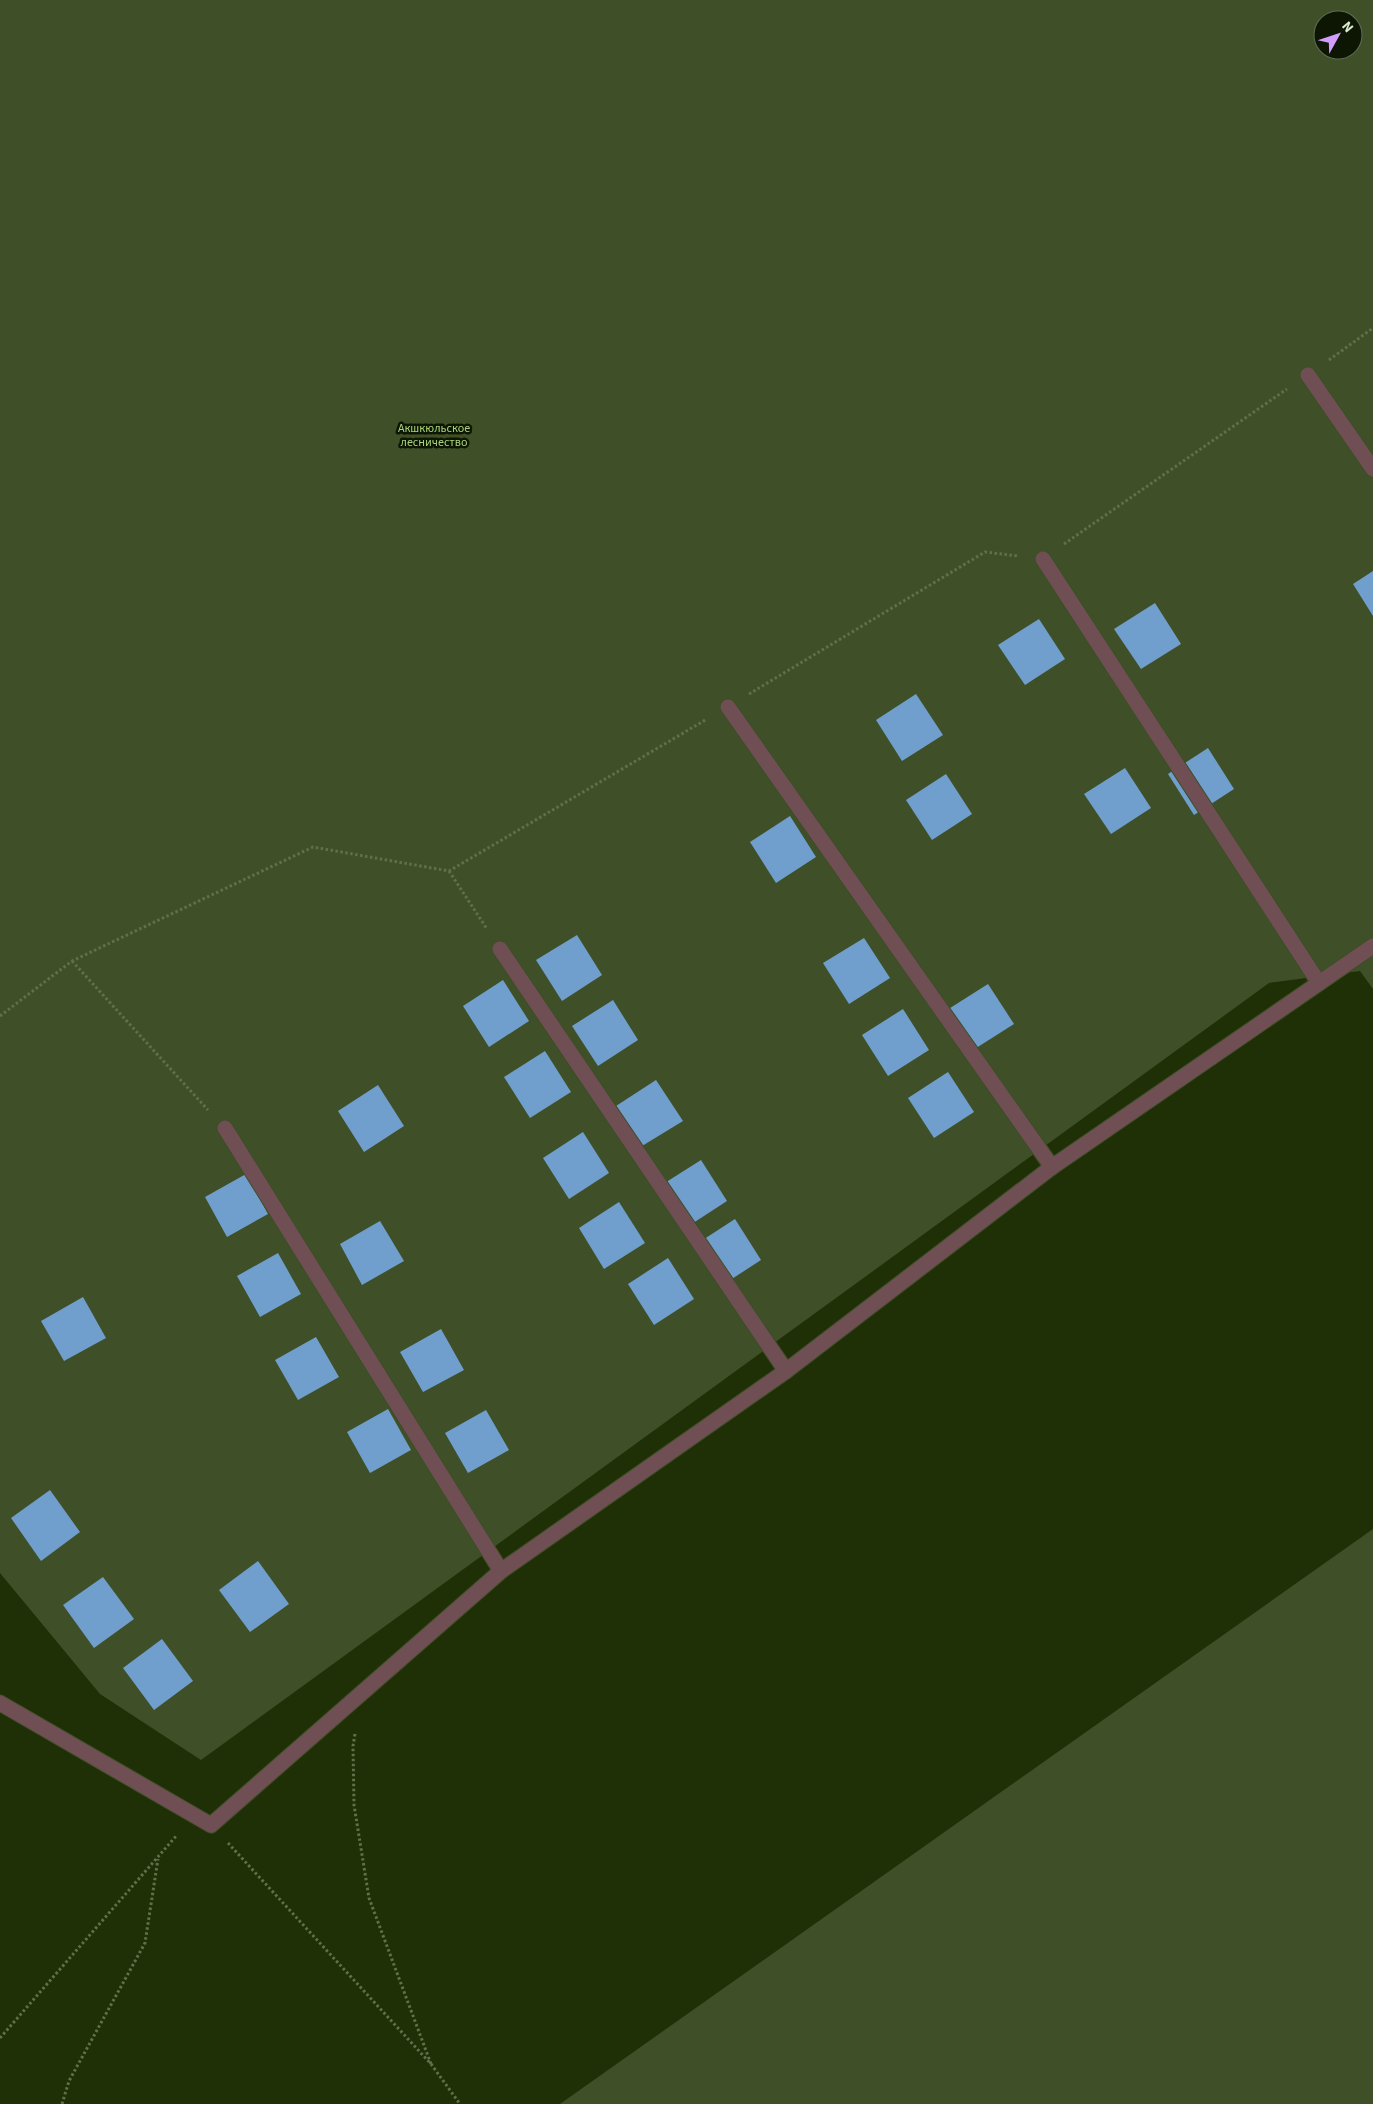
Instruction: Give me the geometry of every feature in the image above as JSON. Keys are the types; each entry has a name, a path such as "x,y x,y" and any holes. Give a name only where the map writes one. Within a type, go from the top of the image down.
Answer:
{"street":[{"path":"1308,375 1373,470"},
{"path":"1043,559 1320,983"},
{"path":"728,707 1052,1167"},
{"path":"0,1702 211,1825 501,1571 786,1371 1052,1167 1373,946"},
{"path":"500,949 786,1371"},
{"path":"225,1128 501,1571"}],"path":[{"path":"0,1016 72,961 313,847 450,871 728,707 985,552 1043,559 1373,328"},
{"path":"450,871 500,949"},
{"path":"72,961 225,1128"},
{"path":"361,1694 353,1746 354,1804 369,1898 431,2064"},
{"path":"0,2038 158,1859 194,1815"},
{"path":"211,1825 431,2064 460,2104"},
{"path":"62,2104 69,2081 145,1943 158,1859"}],"green space":[{"name":"Акшкюльское лесничество","path":"0,0 1373,0 1373,989 1360,971 1269,983 201,1760 100,1694 0,1573"},
{"path":"1373,1529 1373,2104 560,2104"}],"building":[{"path":"1373,571 1373,616 1353,584"},
{"path":"1155,603 1181,644 1141,669 1114,629"},
{"path":"1039,619 1065,659 1025,685 998,645"},
{"path":"916,694 943,735 902,761 876,720"},
{"path":"1208,748 1234,789 1194,815 1168,774"},
{"path":"1125,768 1151,808 1111,834 1084,794"},
{"path":"946,774 972,814 932,840 906,800"},
{"path":"790,816 816,857 776,883 750,842"},
{"path":"577,935 602,975 562,1001 536,960"},
{"path":"864,938 890,978 849,1004 823,963"},
{"path":"503,980 529,1021 489,1047 463,1006"},
{"path":"988,984 1014,1024 973,1050 947,1010"},
{"path":"613,1000 638,1040 598,1066 572,1026"},
{"path":"903,1009 929,1050 888,1076 862,1035"},
{"path":"545,1051 571,1092 530,1118 504,1077"},
{"path":"948,1072 974,1112 934,1138 908,1098"},
{"path":"656,1080 683,1121 642,1146 616,1106"},
{"path":"378,1085 404,1126 364,1152 338,1111"},
{"path":"583,1132 609,1173 569,1199 543,1158"},
{"path":"701,1160 727,1201 687,1227 660,1186"},
{"path":"246,1174 268,1214 227,1237 205,1197"},
{"path":"619,1202 645,1243 604,1269 579,1228"},
{"path":"735,1219 761,1260 721,1286 695,1245"},
{"path":"380,1221 404,1261 362,1285 340,1244"},
{"path":"278,1253 301,1294 260,1317 237,1276"},
{"path":"668,1258 694,1299 654,1325 628,1284"},
{"path":"83,1297 106,1338 64,1361 41,1321"},
{"path":"441,1329 464,1370 423,1392 400,1352"},
{"path":"316,1337 339,1377 298,1400 275,1360"},
{"path":"388,1409 411,1450 370,1473 347,1432"},
{"path":"486,1410 509,1450 468,1473 445,1433"},
{"path":"50,1490 80,1532 41,1561 11,1518"},
{"path":"258,1561 289,1604 250,1632 219,1590"},
{"path":"103,1577 134,1619 94,1648 63,1605"},
{"path":"162,1639 193,1681 154,1710 123,1668"}]}
